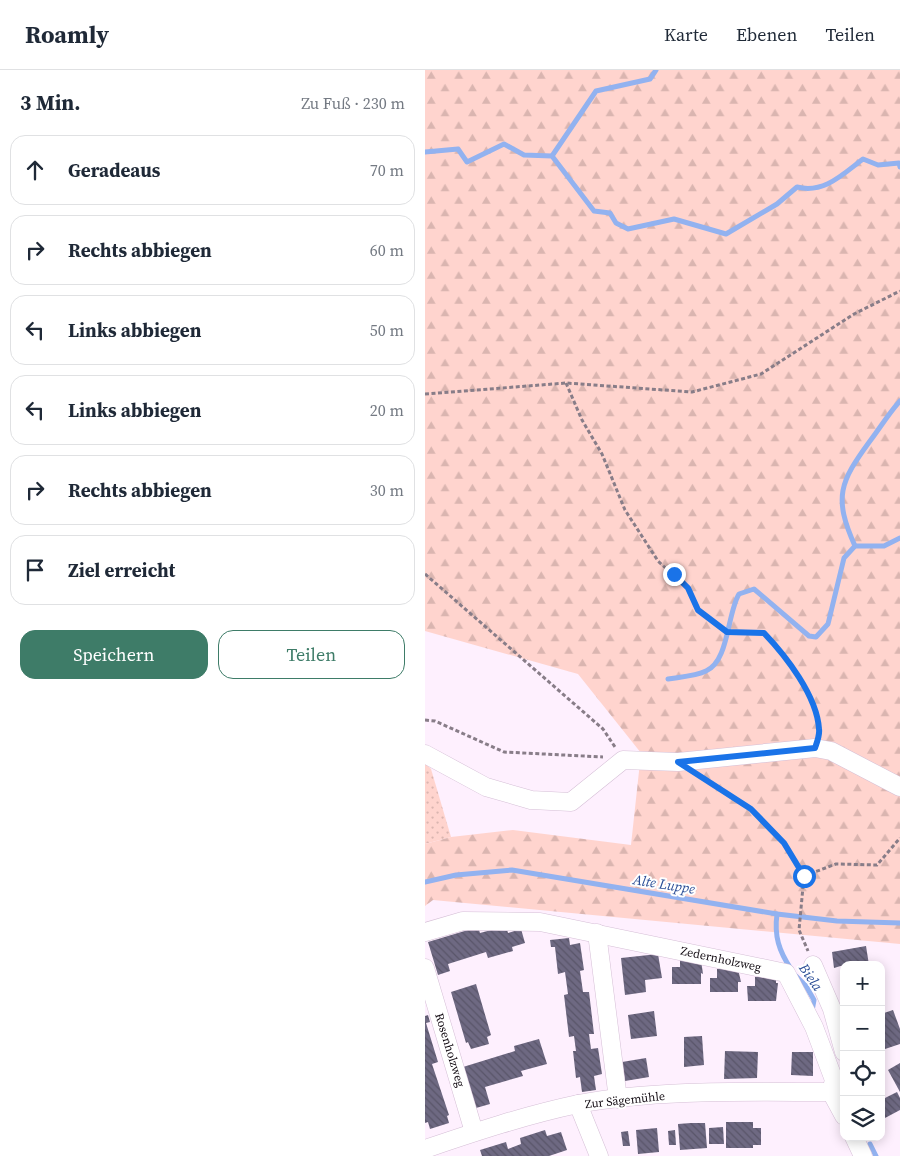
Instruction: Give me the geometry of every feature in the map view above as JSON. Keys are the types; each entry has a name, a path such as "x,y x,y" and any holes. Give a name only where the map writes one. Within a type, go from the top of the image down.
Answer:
{"street":[{"path":"425,754 486,787 531,800 571,802 623,760 678,762 815,748 831,751 900,787"},
{"name":"Zedernholzweg","path":"425,932 463,921 540,922 597,932 786,973 814,1027 838,1092"},
{"path":"597,932 618,1099"},
{"path":"813,965 832,1009 844,1051"},
{"name":"Rosenholzweg","path":"425,968 474,1132"},
{"name":"Zur Sägemühle","path":"425,1149 474,1132 578,1104 685,1094 838,1092"},
{"path":"578,1104 599,1156"},
{"path":"856,1141 863,1156"}],"path":[{"path":"425,394 566,383 691,392 761,374 854,314 900,291"},
{"path":"566,383 582,420 602,454 625,510 658,561 688,588 698,610 727,632 764,633 779,650 811,698 820,730 815,748"},
{"path":"425,574 603,729 623,760"},
{"path":"425,720 435,721 504,752 585,754 623,760"},
{"path":"678,762 751,809 784,843 804,876 799,930 813,965"},
{"path":"804,876 836,864 877,865 900,838"}],"green space":[{"path":"425,70 900,70 900,944 433,900 425,906 425,844 451,837 513,830 631,845 641,753 578,674 425,631"},
{"path":"425,763 431,769 451,837 425,844"}],"building":[{"path":"506,926 508,933 521,929 525,943 512,947 513,951 488,958 486,952 448,964 450,971 438,975 428,942 478,927 480,933"},
{"path":"569,938 570,945 580,943 584,970 580,971 583,992 589,992 594,1034 589,1034 591,1049 598,1048 602,1074 594,1076 596,1090 582,1092 580,1077 576,1078 573,1051 576,1051 574,1036 569,1037 564,995 568,994 565,972 558,974 555,947 551,947 550,940"},
{"path":"866,946 868,961 840,961 840,966 834,968 832,952"},
{"path":"658,954 662,978 645,980 646,992 625,995 621,958"},
{"path":"680,960 701,960 703,974 701,973 701,984 672,984 672,967 680,967"},
{"path":"717,969 738,969 741,982 738,982 738,992 710,992 710,978 717,978"},
{"path":"755,977 776,977 776,983 778,983 776,1001 748,1001 747,986 755,986"},
{"path":"476,984 491,1035 487,1037 489,1044 471,1049 468,1042 466,1043 451,992"},
{"path":"893,1010 900,1029 900,1044 885,1049 885,1013"},
{"path":"654,1011 657,1036 631,1039 628,1015"},
{"path":"428,1015 430,1022 426,1023 438,1062 432,1064 449,1115 447,1116 449,1123 430,1129 428,1122 425,1123 425,1016"},
{"path":"702,1036 704,1065 684,1067 684,1037"},
{"path":"539,1039 547,1064 521,1071 523,1076 485,1087 490,1104 476,1108 463,1067 515,1051 514,1046"},
{"path":"725,1051 758,1052 757,1078 724,1079"},
{"path":"792,1052 813,1052 813,1076 791,1075"},
{"path":"646,1058 649,1077 625,1081 622,1062"},
{"path":"900,1063 900,1092 888,1070"},
{"path":"897,1092 900,1098 900,1110 885,1118 885,1098"},
{"path":"726,1122 753,1122 753,1128 761,1128 761,1145 753,1145 753,1148 726,1148"},
{"path":"705,1123 707,1148 680,1150 678,1124"},
{"path":"723,1127 724,1144 709,1144 709,1128"},
{"path":"657,1128 659,1152 638,1154 636,1130"},
{"path":"545,1130 547,1136 561,1132 567,1150 549,1156 482,1156 480,1150 506,1142 508,1149 521,1144 520,1138"},
{"path":"675,1130 676,1145 669,1145 668,1131"},
{"path":"628,1131 630,1146 623,1146 621,1132"}],"waterway":[{"path":"552,156 596,91 650,79 656,70"},
{"path":"425,152 458,149 467,162 504,144 524,155 552,156 594,211 610,213 616,223 628,229 674,219 726,234 777,204 797,187 816,188 824,185 833,181 863,159 878,165 899,163 900,167"},
{"path":"855,546 848,529 842,502 846,479 860,455 900,401"},
{"path":"668,679 698,674 714,666 723,648 739,594 754,589 809,636 816,637 828,624 844,558 855,546 884,546 900,538"},
{"name":"Alte Luppe","path":"425,882 456,875 512,870 777,914 837,921 900,923"},
{"name":"Biela","path":"777,914 776,929 778,943 791,969"},
{"name":"Biela","path":"796,976 806,986 814,1000 812,1011"},
{"name":"Biela","path":"870,1144 876,1156"}],"route":[{"path":"674,574 688,588 698,610 727,632 764,633 779,650 811,698 820,730 815,748 678,762 751,809 784,843 804,876"}]}
